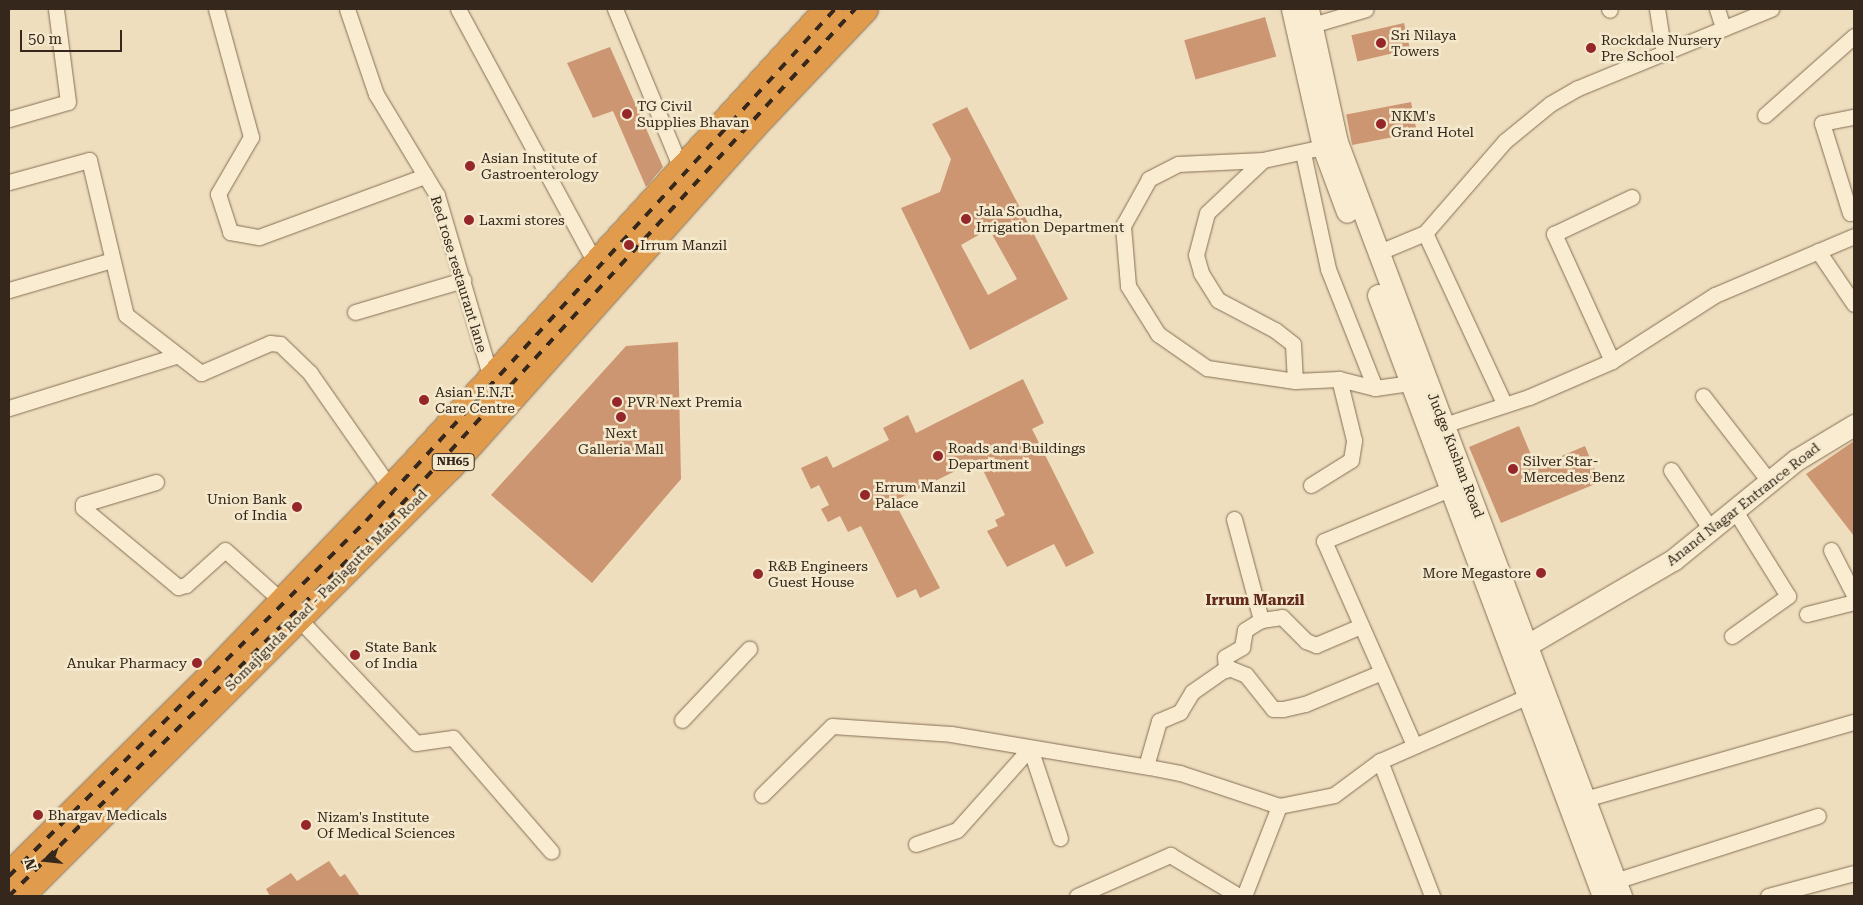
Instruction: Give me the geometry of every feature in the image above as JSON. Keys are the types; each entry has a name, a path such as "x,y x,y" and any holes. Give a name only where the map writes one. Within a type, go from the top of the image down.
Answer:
{"highway":[{"name":"Somajiguda Road - Panjagutta Main Road","path":"9,877 297,604 450,466 813,45 829,9"},
{"name":"Somajiguda Road - Panjagutta Main Road","path":"20,896 297,604 391,489 682,171 813,45 864,9"}],"main road":[{"name":"Judge Kushan Road","path":"1292,9 1313,150 1452,488 1529,696 1613,891"},
{"name":"Judge Kushan Road","path":"1310,17 1337,142 1377,253 1529,644 1585,799 1613,891"},
{"name":"Anand Nagar Entrance Road","path":"1529,644 1673,560 1712,531 1769,481 1854,425"}],"street":[{"path":"9,119 68,102 56,9"},
{"path":"216,9 251,136 218,194 230,232 259,237 425,176"},
{"name":"Red rose restaurant lane","path":"347,9 376,94 437,195 464,280 491,378"},
{"path":"458,9 596,264"},
{"path":"615,9 682,171"},
{"path":"1310,17 1366,9"},
{"path":"1656,9 1664,53"},
{"path":"1716,9 1723,28"},
{"path":"1377,253 1424,233 1505,141 1550,104 1578,88 1771,9"},
{"path":"1765,115 1854,36"},
{"path":"1850,213 1822,123 1854,116"},
{"path":"1375,388 1328,269 1313,150 1263,160 1178,164 1149,179 1124,226 1128,286 1158,334 1207,368 1296,381 1339,379 1375,388 1410,382"},
{"path":"9,182 89,160 126,315 176,356 201,373 270,343 280,344 310,373 391,489"},
{"path":"1263,160 1207,213 1196,255 1201,273 1218,300 1275,330 1292,344 1296,381"},
{"path":"1612,361 1554,234 1632,197"},
{"path":"1424,233 1504,404"},
{"path":"1444,425 1529,397 1612,361 1715,295 1854,236"},
{"path":"1818,251 1854,304"},
{"path":"9,290 112,260"},
{"path":"355,312 464,280"},
{"path":"9,408 176,356"},
{"path":"1311,485 1351,460 1354,440 1339,379"},
{"path":"1703,396 1769,481"},
{"path":"1671,470 1712,531"},
{"path":"156,482 83,504 83,508 178,587 186,585 225,550 297,604 416,743 453,738 552,852"},
{"path":"1414,745 1324,541 1452,488"},
{"path":"1732,636 1785,602 1788,596 1734,511"},
{"path":"1234,519 1261,620"},
{"path":"1831,550 1854,595"},
{"path":"1807,614 1854,602"},
{"path":"1226,670 1225,657 1242,647 1245,630 1261,620 1282,617 1306,641 1316,645 1361,626"},
{"path":"682,720 749,649"},
{"path":"1146,766 1159,721 1180,712 1192,692 1226,670 1246,675 1273,709 1283,709 1305,704 1382,672"},
{"path":"762,795 832,726 951,734 1180,772 1279,806 1334,795 1380,760 1529,696"},
{"path":"1585,799 1854,722"},
{"path":"1030,748 1060,838"},
{"path":"916,844 956,830 1030,748"},
{"path":"1380,760 1432,896"},
{"path":"1244,896 1279,806"},
{"path":"1613,891 1818,816"},
{"path":"1077,896 1170,855 1239,896"},
{"path":"1768,896 1802,892 1854,873"}],"building":[{"path":"1265,17 1276,56 1196,80 1184,40"},
{"name":"Sri Nilaya Towers","path":"1404,23 1410,49 1357,61 1351,35"},
{"name":"TG Civil Supplies Bhavan","path":"610,47 663,167 646,187 613,111 593,118 567,63"},
{"name":"NKM's Grand Hotel","path":"1411,102 1417,132 1352,145 1346,115"},
{"name":"Jala Soudha, Irrigation Department","path":"967,107 1068,299 970,350 901,208 940,192 951,159 932,124","holes":["989,229 1017,279 988,295 961,245"]},
{"name":"Next Galleria Mall","path":"678,342 681,479 592,583 491,495 626,346"},
{"name":"Errum Manzil Palace","path":"1023,379 1044,423 1032,429 1094,553 1066,567 1054,544 1007,567 987,531 998,526 995,520 1005,515 978,460 894,501 940,588 920,598 916,589 897,598 861,526 848,532 840,516 828,522 821,509 829,505 819,485 811,489 801,468 827,456 833,468 889,440 883,428 908,415 916,433"},
{"name":"Silver Star- Mercedes Benz","path":"1519,426 1534,462 1543,458 1545,463 1585,446 1600,482 1501,523 1469,447"},
{"path":"1854,441 1854,536 1806,474"},
{"path":"329,861 340,877 345,874 360,896 270,896 266,889 291,873 297,881"}],"railway":[{"path":"9,876 366,521 835,9"},
{"path":"9,896 377,531 855,9"}],"place":[{"name":"Sri Nilaya Towers","path":"1381,43"},
{"name":"Rockdale Nursery Pre School","path":"1591,48"},
{"name":"TG Civil Supplies Bhavan","path":"627,114"},
{"name":"NKM's Grand Hotel","path":"1381,124"},
{"name":"Asian Institute of Gastroenterology","path":"470,166"},
{"name":"Jala Soudha, Irrigation Department","path":"966,219"},
{"name":"Laxmi stores","path":"469,220"},
{"name":"Irrum Manzil","path":"629,245"},
{"name":"Asian E.N.T. Care Centre","path":"424,400"},
{"name":"PVR Next Premia","path":"617,402"},
{"name":"Next Galleria Mall","path":"621,417"},
{"name":"Roads and Buildings Department","path":"938,456"},
{"name":"Silver Star- Mercedes Benz","path":"1513,469"},
{"name":"Errum Manzil Palace","path":"865,495"},
{"name":"Union Bank of India","path":"297,507"},
{"name":"More Megastore","path":"1541,573"},
{"name":"R&B Engineers Guest House","path":"758,574"},
{"name":"State Bank of India","path":"355,655"},
{"name":"Anukar Pharmacy","path":"197,663"},
{"name":"Bhargav Medicals","path":"38,815"},
{"name":"Nizam's Institute Of Medical Sciences","path":"306,825"}],"district":[{"name":"Irrum Manzil","path":"1255,601"}]}
